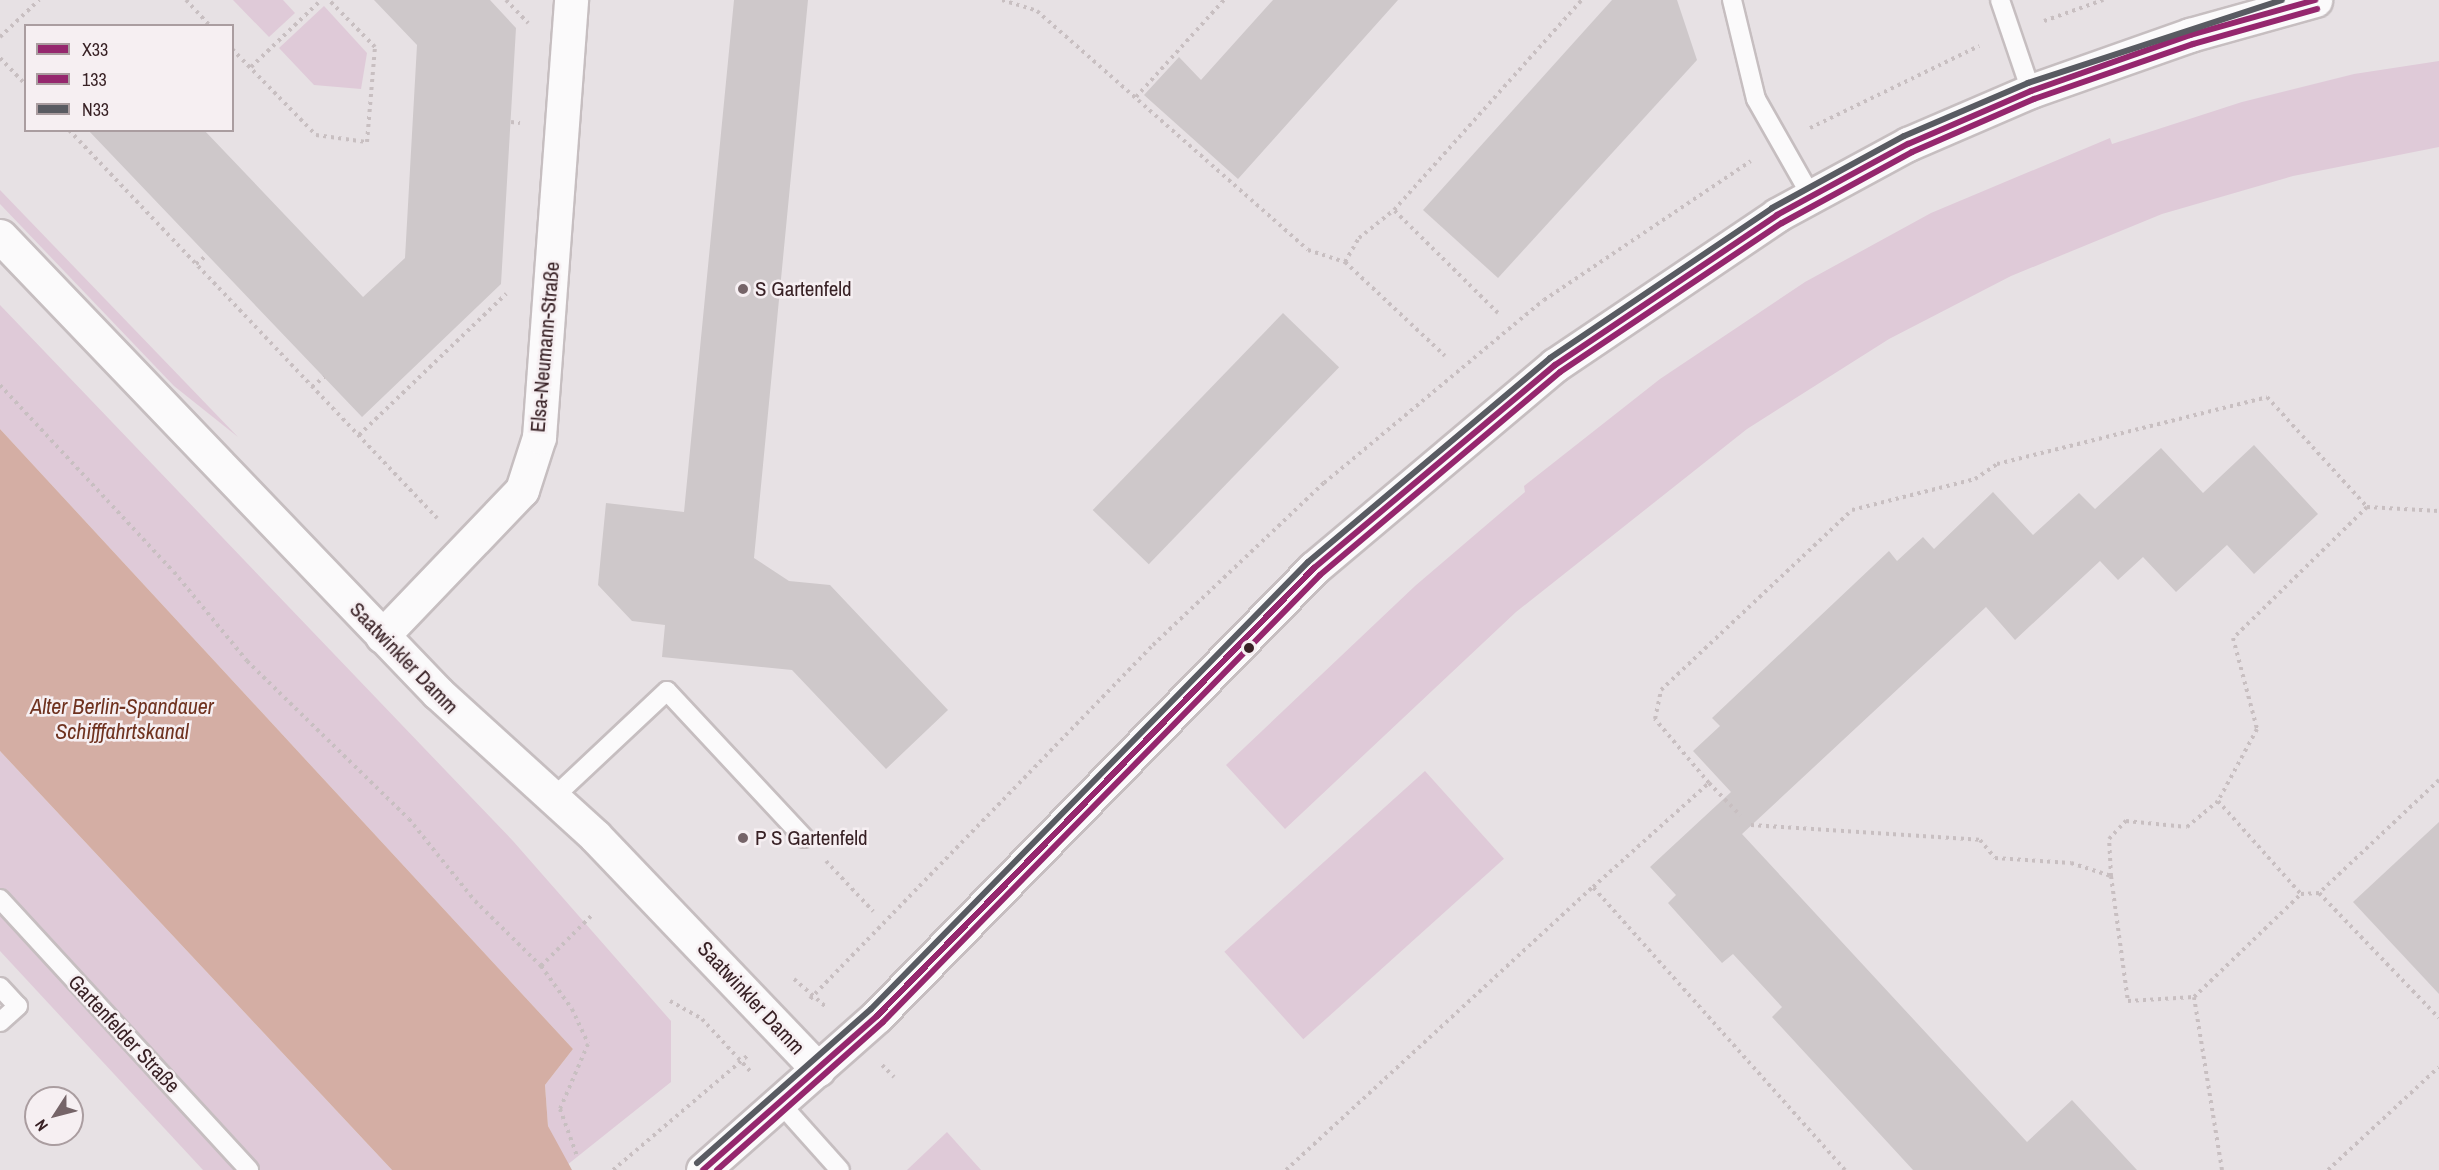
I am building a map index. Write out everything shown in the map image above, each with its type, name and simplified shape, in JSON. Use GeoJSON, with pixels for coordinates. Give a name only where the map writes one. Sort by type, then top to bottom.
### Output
{"type":"FeatureCollection","features":[{"type":"Feature","properties":{"kind":"main road","name":"Elsa-Neumann-Straße"},"geometry":{"type":"LineString","coordinates":[[382,636],[522,490],[539,437],[571,0]]}},
{"type":"Feature","properties":{"kind":"main road"},"geometry":{"type":"LineString","coordinates":[[703,1170],[818,1069],[928,966],[1192,689],[1356,531],[1556,364],[1666,285],[1811,196],[1908,144],[2031,90],[2190,35],[2314,0]]}},
{"type":"Feature","properties":{"kind":"main road","name":"Saatwinkler Damm"},"geometry":{"type":"LineString","coordinates":[[0,236],[382,636],[494,749],[554,797],[818,1069]]}},
{"type":"Feature","properties":{"kind":"lane"},"geometry":{"type":"LineString","coordinates":[[1732,0],[1756,99],[1811,196]]}},
{"type":"Feature","properties":{"kind":"lane"},"geometry":{"type":"LineString","coordinates":[[2000,0],[2031,90]]}},
{"type":"Feature","properties":{"kind":"lane"},"geometry":{"type":"LineString","coordinates":[[554,797],[667,691],[804,838]]}},
{"type":"Feature","properties":{"kind":"lane","name":"Gartenfelder Straße"},"geometry":{"type":"LineString","coordinates":[[0,899],[249,1170]]}},
{"type":"Feature","properties":{"kind":"lane"},"geometry":{"type":"LineString","coordinates":[[0,987],[18,1006],[0,1022]]}},
{"type":"Feature","properties":{"kind":"lane"},"geometry":{"type":"LineString","coordinates":[[780,1103],[840,1170]]}},
{"type":"Feature","properties":{"kind":"path"},"geometry":{"type":"LineString","coordinates":[[0,37],[39,0]]}},
{"type":"Feature","properties":{"kind":"path"},"geometry":{"type":"LineString","coordinates":[[186,0],[208,24]]}},
{"type":"Feature","properties":{"kind":"path"},"geometry":{"type":"LineString","coordinates":[[251,67],[321,0]]}},
{"type":"Feature","properties":{"kind":"path"},"geometry":{"type":"LineString","coordinates":[[234,51],[316,135],[367,142],[375,47],[329,0]]}},
{"type":"Feature","properties":{"kind":"path"},"geometry":{"type":"LineString","coordinates":[[506,0],[532,28]]}},
{"type":"Feature","properties":{"kind":"path"},"geometry":{"type":"LineString","coordinates":[[1002,0],[1037,11],[1308,250],[1345,262],[1445,356]]}},
{"type":"Feature","properties":{"kind":"path"},"geometry":{"type":"LineString","coordinates":[[1136,97],[1224,0]]}},
{"type":"Feature","properties":{"kind":"path"},"geometry":{"type":"LineString","coordinates":[[1345,262],[1359,238],[1394,210],[1582,0]]}},
{"type":"Feature","properties":{"kind":"path"},"geometry":{"type":"LineString","coordinates":[[0,58],[24,83]]}},
{"type":"Feature","properties":{"kind":"path"},"geometry":{"type":"LineString","coordinates":[[71,132],[466,549]]}},
{"type":"Feature","properties":{"kind":"path"},"geometry":{"type":"LineString","coordinates":[[1394,210],[1498,313]]}},
{"type":"Feature","properties":{"kind":"path"},"geometry":{"type":"LineString","coordinates":[[196,264],[207,255]]}},
{"type":"Feature","properties":{"kind":"path"},"geometry":{"type":"LineString","coordinates":[[359,435],[511,289]]}},
{"type":"Feature","properties":{"kind":"path"},"geometry":{"type":"LineString","coordinates":[[312,387],[324,377]]}},
{"type":"Feature","properties":{"kind":"path"},"geometry":{"type":"LineString","coordinates":[[0,385],[174,572],[247,660],[409,819],[475,901],[541,966],[572,1010],[588,1044],[560,1109],[576,1156]]}},
{"type":"Feature","properties":{"kind":"path"},"geometry":{"type":"LineString","coordinates":[[1740,815],[1655,719],[1661,690],[1852,510],[1975,479],[1997,464],[2267,397],[2367,507],[2439,511]]}},
{"type":"Feature","properties":{"kind":"path"},"geometry":{"type":"LineString","coordinates":[[2367,507],[2234,638],[2257,729],[2218,801],[2187,827],[2126,821],[2109,838],[2128,1001],[2194,997],[2301,894],[2319,892],[2439,780]]}},
{"type":"Feature","properties":{"kind":"path"},"geometry":{"type":"LineString","coordinates":[[1286,1170],[1593,887],[1710,783]]}},
{"type":"Feature","properties":{"kind":"path"},"geometry":{"type":"LineString","coordinates":[[2218,801],[2301,894]]}},
{"type":"Feature","properties":{"kind":"path"},"geometry":{"type":"LineString","coordinates":[[1751,825],[1980,840],[1995,858],[2071,863],[2112,876]]}},
{"type":"Feature","properties":{"kind":"path"},"geometry":{"type":"LineString","coordinates":[[804,838],[873,911]]}},
{"type":"Feature","properties":{"kind":"path"},"geometry":{"type":"LineString","coordinates":[[1593,887],[1845,1170]]}},
{"type":"Feature","properties":{"kind":"path"},"geometry":{"type":"LineString","coordinates":[[2319,892],[2439,1018]]}},
{"type":"Feature","properties":{"kind":"path"},"geometry":{"type":"LineString","coordinates":[[541,966],[591,916]]}},
{"type":"Feature","properties":{"kind":"path"},"geometry":{"type":"LineString","coordinates":[[2194,997],[2222,1170]]}},
{"type":"Feature","properties":{"kind":"path"},"geometry":{"type":"LineString","coordinates":[[670,1002],[702,1019],[780,1103]]}},
{"type":"Feature","properties":{"kind":"path"},"geometry":{"type":"LineString","coordinates":[[2328,1170],[2439,1067]]}},
{"type":"Feature","properties":{"kind":"path"},"geometry":{"type":"LineString","coordinates":[[614,1170],[698,1100]]}},
{"type":"Feature","properties":{"kind":"shaded area"},"geometry":{"type":"Polygon","coordinates":[[[233,0],[283,0],[295,13],[269,37],[233,0]]]}},
{"type":"Feature","properties":{"kind":"shaded area"},"geometry":{"type":"Polygon","coordinates":[[[324,6],[367,53],[361,89],[314,85],[279,48],[324,6]]]}},
{"type":"Feature","properties":{"kind":"shaded area"},"geometry":{"type":"Polygon","coordinates":[[[2439,61],[2439,147],[2293,176],[2162,214],[2011,276],[1889,339],[1747,429],[1516,612],[1285,829],[1226,765],[1415,586],[1525,492],[1524,486],[1660,379],[1805,282],[1931,213],[2110,138],[2112,144],[2242,102],[2354,74],[2439,61]]]}},
{"type":"Feature","properties":{"kind":"shaded area"},"geometry":{"type":"Polygon","coordinates":[[[0,190],[238,437],[174,386],[0,204],[0,190]]]}},
{"type":"Feature","properties":{"kind":"shaded area"},"geometry":{"type":"Polygon","coordinates":[[[0,305],[513,841],[671,1021],[671,1082],[567,1165],[548,1126],[545,1085],[573,1049],[0,429],[0,305]]]}},
{"type":"Feature","properties":{"kind":"shaded area"},"geometry":{"type":"Polygon","coordinates":[[[0,751],[392,1170],[203,1170],[0,951],[0,751]]]}},
{"type":"Feature","properties":{"kind":"shaded area"},"geometry":{"type":"Polygon","coordinates":[[[1425,771],[1504,859],[1303,1039],[1224,952],[1425,771]]]}},
{"type":"Feature","properties":{"kind":"shaded area"},"geometry":{"type":"Polygon","coordinates":[[[947,1132],[981,1170],[907,1170],[947,1132]]]}},
{"type":"Feature","properties":{"kind":"water","name":"Alter Berlin-Spandauer Schifffahrtskanal"},"geometry":{"type":"Polygon","coordinates":[[[0,429],[573,1049],[545,1085],[548,1126],[572,1170],[392,1170],[0,751],[0,429]]]}},
{"type":"Feature","properties":{"kind":"building"},"geometry":{"type":"Polygon","coordinates":[[[374,0],[490,0],[516,28],[501,284],[362,417],[90,132],[206,132],[363,297],[405,258],[417,45],[374,0]]]}},
{"type":"Feature","properties":{"kind":"building"},"geometry":{"type":"Polygon","coordinates":[[[734,0],[808,0],[754,558],[789,581],[830,585],[948,710],[886,769],[792,670],[662,657],[665,625],[632,621],[598,585],[606,503],[684,512],[734,0]]]}},
{"type":"Feature","properties":{"kind":"building"},"geometry":{"type":"Polygon","coordinates":[[[1273,0],[1398,0],[1238,179],[1144,95],[1179,57],[1201,80],[1273,0]]]}},
{"type":"Feature","properties":{"kind":"building"},"geometry":{"type":"Polygon","coordinates":[[[1612,0],[1677,0],[1697,60],[1498,278],[1423,210],[1612,0]]]}},
{"type":"Feature","properties":{"kind":"building"},"geometry":{"type":"Polygon","coordinates":[[[1283,313],[1339,367],[1149,564],[1093,510],[1283,313]]]}},
{"type":"Feature","properties":{"kind":"building"},"geometry":{"type":"Polygon","coordinates":[[[2254,445],[2318,514],[2254,574],[2227,545],[2176,592],[2143,557],[2118,580],[2100,561],[2015,640],[1986,607],[1742,834],[2027,1142],[2072,1100],[2137,1170],[1913,1170],[1772,1017],[1782,1007],[1733,954],[1722,963],[1668,903],[1676,895],[1650,867],[1731,792],[1693,751],[1720,726],[1712,718],[1889,551],[1897,561],[1923,537],[1934,549],[1993,492],[2033,535],[2079,493],[2095,509],[2161,448],[2203,493],[2254,445]]]}},
{"type":"Feature","properties":{"kind":"building"},"geometry":{"type":"Polygon","coordinates":[[[2439,822],[2439,994],[2353,902],[2439,822]]]}},
{"type":"Feature","properties":{"kind":"transit line","name":"N33"},"geometry":{"type":"LineString","coordinates":[[697,1163],[871,1009],[1308,562],[1550,358],[1772,208],[1904,136],[2028,83],[2282,0]]}},
{"type":"Feature","properties":{"kind":"transit line","name":"X33"},"geometry":{"type":"LineString","coordinates":[[703,1170],[877,1016],[1314,568],[1555,365],[1777,215],[1908,144],[2031,91],[2190,35],[2315,0]]}},
{"type":"Feature","properties":{"kind":"transit line","name":"133"},"geometry":{"type":"LineString","coordinates":[[717,1170],[883,1022],[1320,575],[1560,372],[1782,223],[1912,152],[2034,99],[2193,44],[2317,9]]}},
{"type":"Feature","properties":{"kind":"place","name":"S Gartenfeld"},"geometry":{"type":"Point","coordinates":[743,289]}},
{"type":"Feature","properties":{"kind":"place","name":"P S Gartenfeld"},"geometry":{"type":"Point","coordinates":[743,838]}}]}
